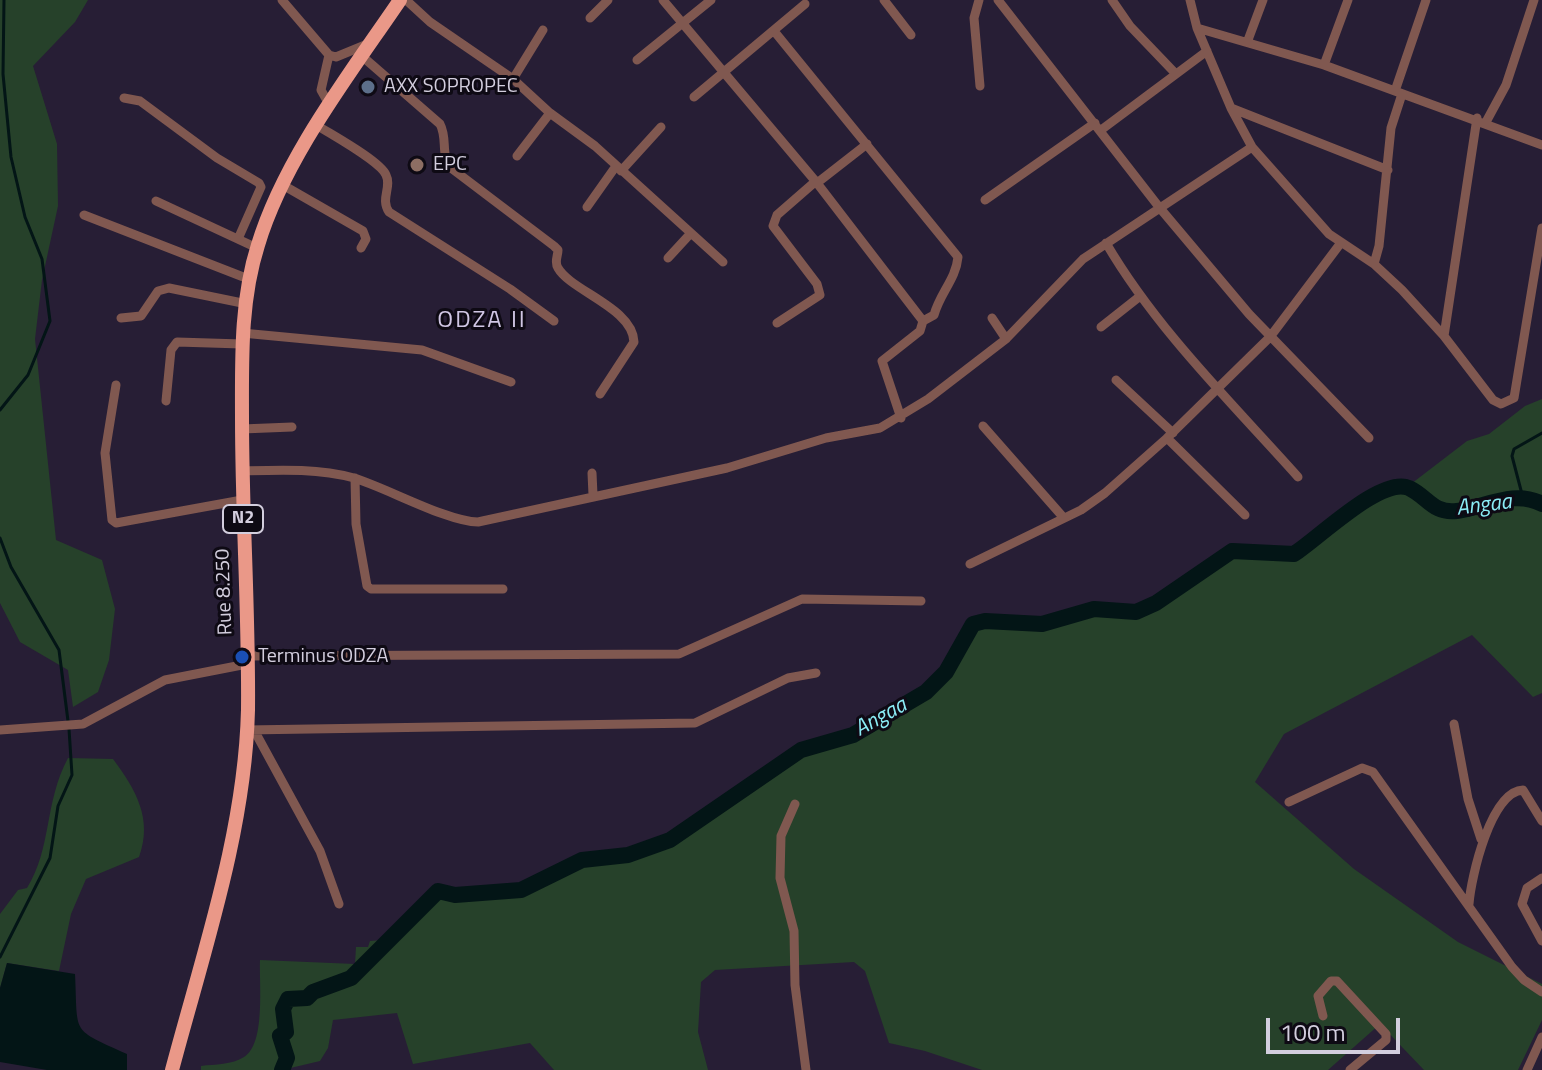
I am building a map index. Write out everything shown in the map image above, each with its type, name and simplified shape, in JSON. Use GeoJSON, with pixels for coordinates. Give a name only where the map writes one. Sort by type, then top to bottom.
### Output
{"type":"FeatureCollection","features":[{"type":"Feature","properties":{"kind":"highway","name":"Rue 8.250"},"geometry":{"type":"LineString","coordinates":[[172,1070],[219,893],[250,730],[241,471],[242,338],[257,248],[281,184],[400,0]]}},
{"type":"Feature","properties":{"kind":"street"},"geometry":{"type":"LineString","coordinates":[[282,0],[329,55],[336,57],[371,42]]}},
{"type":"Feature","properties":{"kind":"street"},"geometry":{"type":"LineString","coordinates":[[406,0],[430,22],[513,79],[723,262]]}},
{"type":"Feature","properties":{"kind":"street"},"geometry":{"type":"LineString","coordinates":[[590,18],[608,0]]}},
{"type":"Feature","properties":{"kind":"street"},"geometry":{"type":"LineString","coordinates":[[663,0],[816,182],[923,321]]}},
{"type":"Feature","properties":{"kind":"street"},"geometry":{"type":"LineString","coordinates":[[637,60],[711,0]]}},
{"type":"Feature","properties":{"kind":"street"},"geometry":{"type":"LineString","coordinates":[[884,0],[911,35]]}},
{"type":"Feature","properties":{"kind":"street"},"geometry":{"type":"LineString","coordinates":[[979,0],[974,18],[980,86]]}},
{"type":"Feature","properties":{"kind":"street"},"geometry":{"type":"LineString","coordinates":[[998,0],[1159,207],[1270,337],[1369,438]]}},
{"type":"Feature","properties":{"kind":"street"},"geometry":{"type":"LineString","coordinates":[[1112,0],[1130,26],[1175,73]]}},
{"type":"Feature","properties":{"kind":"street"},"geometry":{"type":"LineString","coordinates":[[1190,0],[1197,28],[1231,108],[1252,147],[1340,244],[1374,264],[1444,336],[1497,403],[1514,398],[1542,228]]}},
{"type":"Feature","properties":{"kind":"street"},"geometry":{"type":"LineString","coordinates":[[1248,40],[1263,0]]}},
{"type":"Feature","properties":{"kind":"street"},"geometry":{"type":"LineString","coordinates":[[1324,65],[1348,0]]}},
{"type":"Feature","properties":{"kind":"street"},"geometry":{"type":"LineString","coordinates":[[1374,264],[1391,128],[1426,0]]}},
{"type":"Feature","properties":{"kind":"street"},"geometry":{"type":"LineString","coordinates":[[1444,336],[1482,120],[1506,85],[1534,0]]}},
{"type":"Feature","properties":{"kind":"street"},"geometry":{"type":"LineString","coordinates":[[694,97],[805,4]]}},
{"type":"Feature","properties":{"kind":"street"},"geometry":{"type":"LineString","coordinates":[[1197,28],[1248,40],[1324,65],[1482,120],[1542,145]]}},
{"type":"Feature","properties":{"kind":"street"},"geometry":{"type":"LineString","coordinates":[[513,79],[543,30]]}},
{"type":"Feature","properties":{"kind":"street"},"geometry":{"type":"LineString","coordinates":[[774,31],[958,257],[957,273],[942,290],[934,315],[923,321],[920,331],[882,361],[901,418]]}},
{"type":"Feature","properties":{"kind":"street"},"geometry":{"type":"LineString","coordinates":[[985,200],[1207,51]]}},
{"type":"Feature","properties":{"kind":"street"},"geometry":{"type":"LineString","coordinates":[[329,55],[321,90],[330,106]]}},
{"type":"Feature","properties":{"kind":"street"},"geometry":{"type":"LineString","coordinates":[[363,57],[440,124],[445,135],[444,156],[451,168],[554,246],[561,272],[607,304],[633,332],[634,342],[600,394]]}},
{"type":"Feature","properties":{"kind":"street"},"geometry":{"type":"LineString","coordinates":[[124,98],[140,101],[217,158],[259,183],[261,187],[238,239]]}},
{"type":"Feature","properties":{"kind":"street"},"geometry":{"type":"LineString","coordinates":[[1231,108],[1388,170]]}},
{"type":"Feature","properties":{"kind":"street"},"geometry":{"type":"LineString","coordinates":[[517,156],[550,113]]}},
{"type":"Feature","properties":{"kind":"street"},"geometry":{"type":"LineString","coordinates":[[318,126],[384,170],[388,185],[384,203],[389,212],[510,289],[554,321]]}},
{"type":"Feature","properties":{"kind":"street"},"geometry":{"type":"LineString","coordinates":[[587,207],[618,169],[661,127]]}},
{"type":"Feature","properties":{"kind":"street"},"geometry":{"type":"LineString","coordinates":[[777,323],[820,295],[817,284],[773,226],[777,215],[867,144]]}},
{"type":"Feature","properties":{"kind":"street"},"geometry":{"type":"LineString","coordinates":[[241,471],[289,470],[355,478],[472,522],[727,468],[826,438],[880,428],[901,418],[1006,339],[1083,259],[1252,147]]}},
{"type":"Feature","properties":{"kind":"street"},"geometry":{"type":"LineString","coordinates":[[281,184],[363,231],[366,239],[361,248]]}},
{"type":"Feature","properties":{"kind":"street"},"geometry":{"type":"LineString","coordinates":[[156,201],[257,248]]}},
{"type":"Feature","properties":{"kind":"street"},"geometry":{"type":"LineString","coordinates":[[84,215],[251,280]]}},
{"type":"Feature","properties":{"kind":"street"},"geometry":{"type":"LineString","coordinates":[[668,258],[691,233]]}},
{"type":"Feature","properties":{"kind":"street"},"geometry":{"type":"LineString","coordinates":[[1106,243],[1139,297],[1298,477]]}},
{"type":"Feature","properties":{"kind":"street"},"geometry":{"type":"LineString","coordinates":[[970,564],[1090,505],[1170,436],[1270,337],[1340,244]]}},
{"type":"Feature","properties":{"kind":"street"},"geometry":{"type":"LineString","coordinates":[[121,318],[141,316],[158,291],[169,288],[247,304]]}},
{"type":"Feature","properties":{"kind":"street"},"geometry":{"type":"LineString","coordinates":[[1101,327],[1139,297]]}},
{"type":"Feature","properties":{"kind":"street"},"geometry":{"type":"LineString","coordinates":[[992,318],[1006,339]]}},
{"type":"Feature","properties":{"kind":"street"},"geometry":{"type":"LineString","coordinates":[[166,401],[171,350],[177,342],[242,338],[422,350],[511,382]]}},
{"type":"Feature","properties":{"kind":"street"},"geometry":{"type":"LineString","coordinates":[[1116,380],[1245,515]]}},
{"type":"Feature","properties":{"kind":"street"},"geometry":{"type":"LineString","coordinates":[[116,385],[105,453],[112,520],[116,523],[242,500]]}},
{"type":"Feature","properties":{"kind":"street"},"geometry":{"type":"LineString","coordinates":[[983,426],[1063,517]]}},
{"type":"Feature","properties":{"kind":"street"},"geometry":{"type":"LineString","coordinates":[[242,429],[292,427]]}},
{"type":"Feature","properties":{"kind":"street"},"geometry":{"type":"LineString","coordinates":[[592,473],[593,495]]}},
{"type":"Feature","properties":{"kind":"street"},"geometry":{"type":"LineString","coordinates":[[355,478],[356,524],[367,586],[371,589],[503,589]]}},
{"type":"Feature","properties":{"kind":"street"},"geometry":{"type":"LineString","coordinates":[[0,730],[83,724],[165,680],[247,660],[679,654],[802,599],[921,601]]}},
{"type":"Feature","properties":{"kind":"street"},"geometry":{"type":"LineString","coordinates":[[339,904],[320,851],[250,730],[695,723],[788,678],[816,673]]}},
{"type":"Feature","properties":{"kind":"street"},"geometry":{"type":"LineString","coordinates":[[1454,724],[1468,799],[1481,839]]}},
{"type":"Feature","properties":{"kind":"street"},"geometry":{"type":"LineString","coordinates":[[1289,802],[1315,787],[1368,768],[1402,808],[1431,857],[1469,904],[1512,967],[1542,992]]}},
{"type":"Feature","properties":{"kind":"street"},"geometry":{"type":"LineString","coordinates":[[1469,904],[1481,839],[1509,797],[1520,789],[1542,821]]}},
{"type":"Feature","properties":{"kind":"street"},"geometry":{"type":"LineString","coordinates":[[795,804],[781,836],[780,878],[794,931],[795,985],[806,1070]]}},
{"type":"Feature","properties":{"kind":"street"},"geometry":{"type":"LineString","coordinates":[[1542,878],[1527,888],[1522,904],[1542,941]]}},
{"type":"Feature","properties":{"kind":"street"},"geometry":{"type":"LineString","coordinates":[[1323,1016],[1318,996],[1331,981],[1337,981],[1386,1034],[1386,1040],[1350,1070]]}},
{"type":"Feature","properties":{"kind":"street"},"geometry":{"type":"LineString","coordinates":[[1527,1070],[1542,1037]]}},
{"type":"Feature","properties":{"kind":"green space"},"geometry":{"type":"Polygon","coordinates":[[[0,0],[88,0],[75,22],[33,66],[57,144],[58,206],[42,280],[35,339],[56,540],[102,560],[115,609],[109,660],[98,692],[73,707],[68,670],[20,642],[0,603],[0,0]]]}},
{"type":"Feature","properties":{"kind":"green space"},"geometry":{"type":"Polygon","coordinates":[[[1542,399],[1542,693],[1533,697],[1472,635],[1284,734],[1255,782],[1354,869],[1458,942],[1542,984],[1542,1020],[1518,1070],[1424,1070],[1380,1024],[1328,1070],[982,1070],[889,1043],[865,971],[854,962],[715,970],[701,982],[698,1032],[708,1070],[554,1070],[530,1043],[413,1064],[397,1013],[333,1020],[328,1048],[320,1061],[282,1070],[201,1070],[201,1066],[239,1060],[251,1050],[258,1027],[260,960],[355,964],[356,947],[368,947],[370,941],[383,940],[438,891],[455,895],[521,890],[582,860],[628,855],[670,840],[801,750],[853,735],[926,692],[946,671],[973,624],[985,621],[1042,624],[1094,609],[1136,612],[1156,603],[1232,551],[1294,554],[1339,518],[1388,487],[1407,487],[1467,441],[1489,434],[1525,406],[1542,399]]]}},
{"type":"Feature","properties":{"kind":"green space"},"geometry":{"type":"Polygon","coordinates":[[[68,758],[113,759],[140,805],[144,830],[139,857],[86,879],[71,914],[59,971],[7,963],[0,988],[0,914],[18,890],[27,888],[35,873],[55,792],[68,758]]]}},
{"type":"Feature","properties":{"kind":"shaded area"},"geometry":{"type":"Polygon","coordinates":[[[7,963],[75,974],[76,1009],[81,1028],[86,1034],[127,1054],[127,1070],[47,1070],[0,1062],[0,988],[7,963]]]}},
{"type":"Feature","properties":{"kind":"waterway"},"geometry":{"type":"LineString","coordinates":[[0,410],[28,375],[50,321],[42,259],[25,217],[11,157],[3,74],[4,0]]}},
{"type":"Feature","properties":{"kind":"waterway"},"geometry":{"type":"LineString","coordinates":[[1523,498],[1512,456],[1514,449],[1542,433]]}},
{"type":"Feature","properties":{"kind":"waterway","name":"Angaa"},"geometry":{"type":"LineString","coordinates":[[282,1070],[287,1058],[280,1036],[286,1032],[283,1009],[288,999],[307,998],[313,992],[351,978],[438,891],[455,895],[521,890],[582,860],[628,855],[670,840],[801,750],[853,735],[926,692],[946,672],[973,624],[985,621],[1042,624],[1094,609],[1136,612],[1156,603],[1232,551],[1294,554],[1350,511],[1383,491],[1397,487],[1409,488],[1436,507],[1449,511],[1521,498],[1542,504]]}},
{"type":"Feature","properties":{"kind":"waterway"},"geometry":{"type":"LineString","coordinates":[[0,538],[11,567],[59,650],[68,721]]}},
{"type":"Feature","properties":{"kind":"waterway"},"geometry":{"type":"LineString","coordinates":[[0,957],[50,858],[58,806],[72,775],[69,729]]}},
{"type":"Feature","properties":{"kind":"place","name":"AXX SOPROPEC"},"geometry":{"type":"Point","coordinates":[368,87]}},
{"type":"Feature","properties":{"kind":"place","name":"EPC"},"geometry":{"type":"Point","coordinates":[417,165]}},
{"type":"Feature","properties":{"kind":"place","name":"Terminus ODZA"},"geometry":{"type":"Point","coordinates":[242,657]}},
{"type":"Feature","properties":{"kind":"district","name":"ODZA II"},"geometry":{"type":"Point","coordinates":[482,321]}}]}
